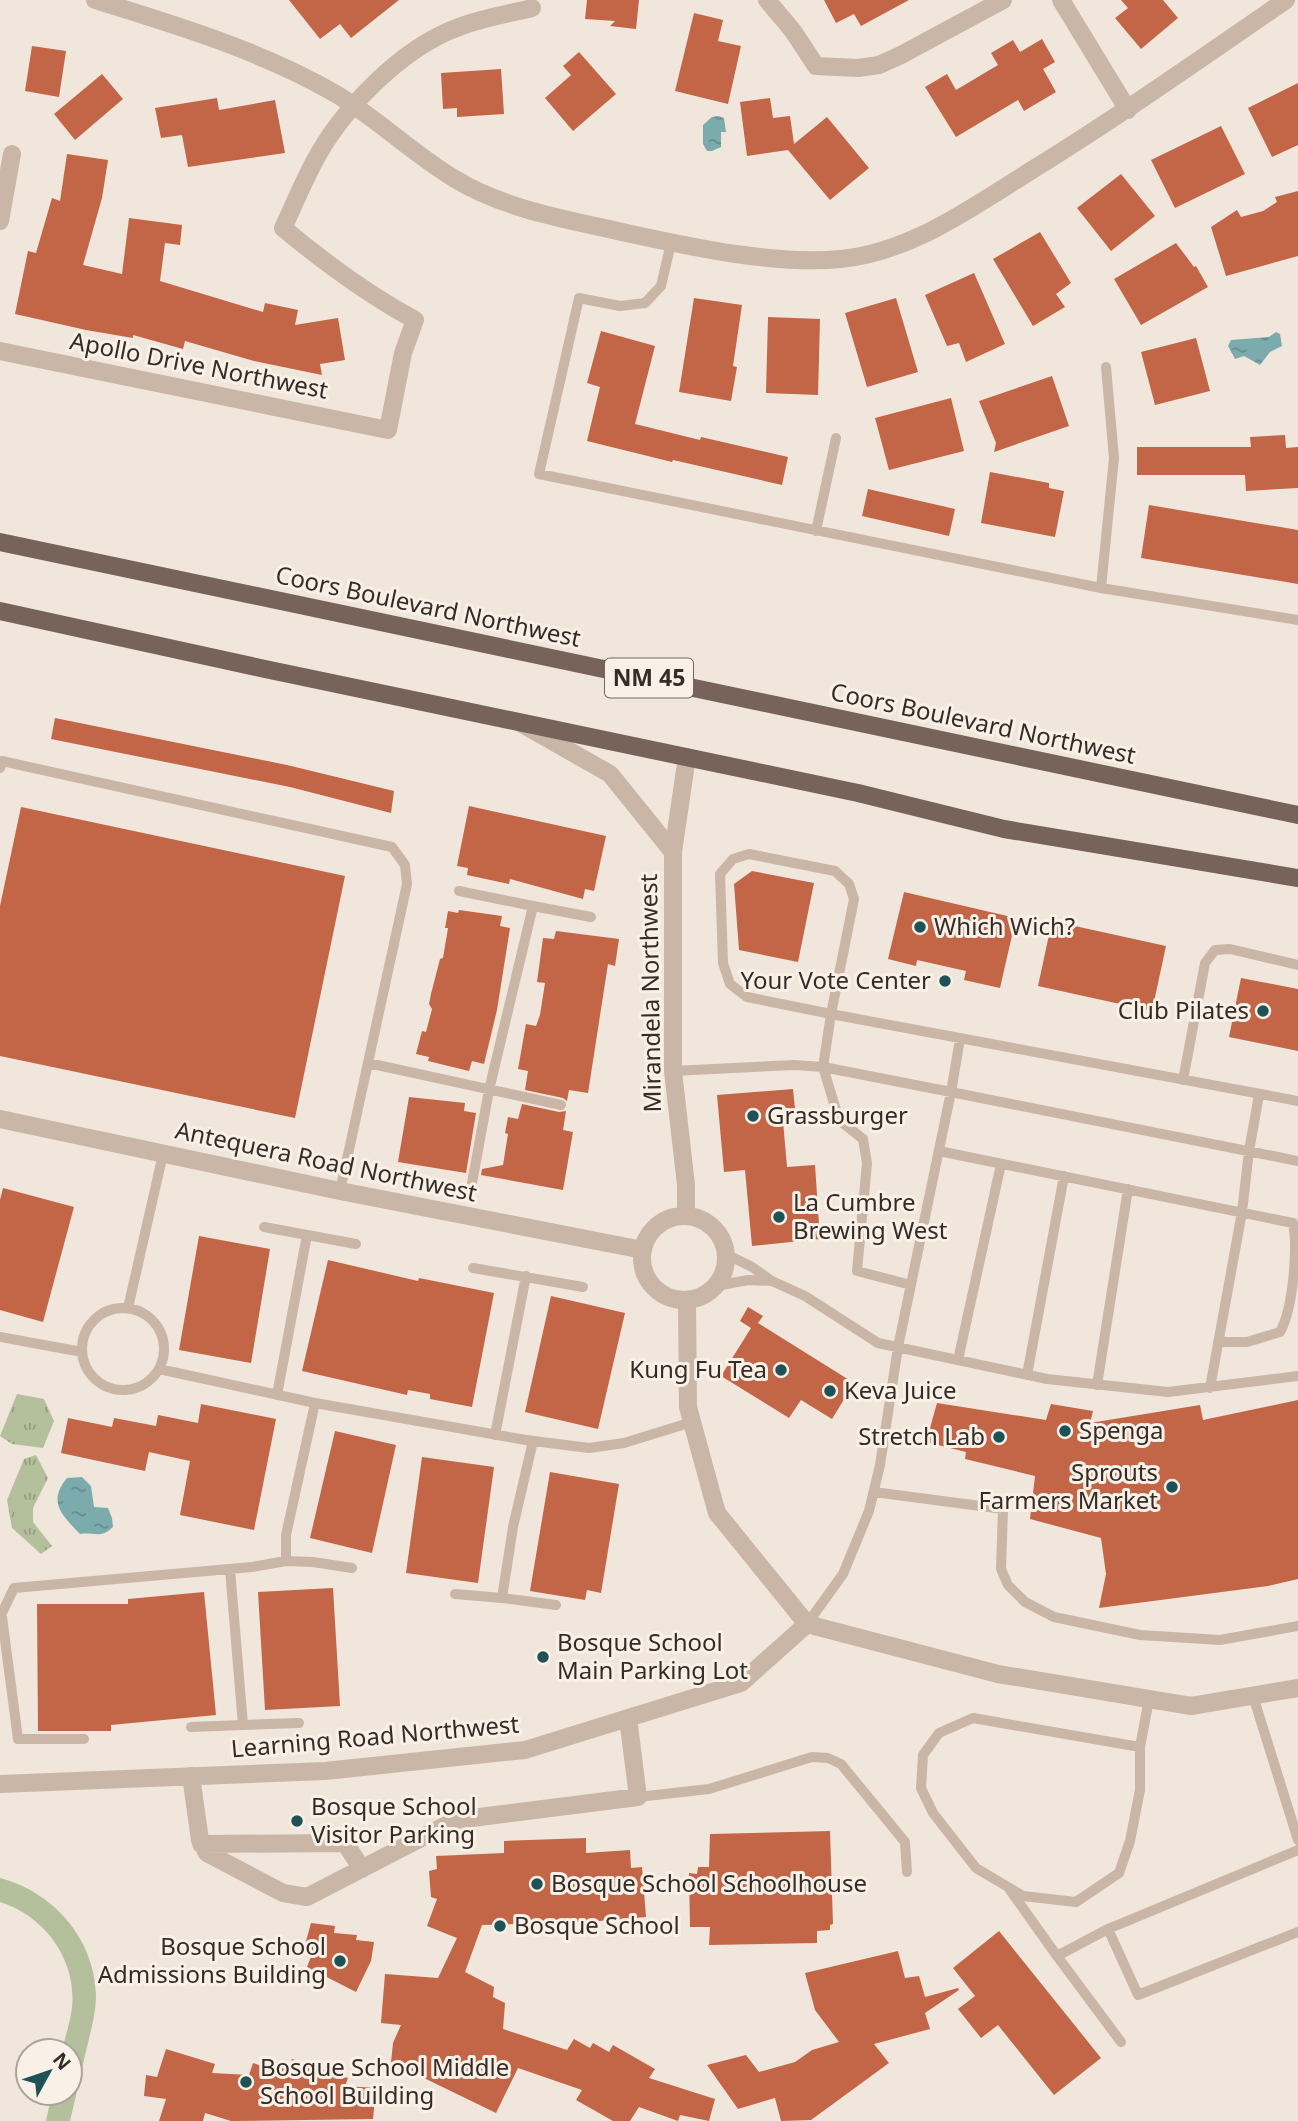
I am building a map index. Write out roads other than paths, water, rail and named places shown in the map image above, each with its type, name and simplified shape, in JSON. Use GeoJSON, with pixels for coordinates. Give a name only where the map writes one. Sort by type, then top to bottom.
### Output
{"type":"FeatureCollection","features":[{"type":"Feature","properties":{"kind":"main road","name":"Coors Boulevard Northwest"},"geometry":{"type":"LineString","coordinates":[[0,542],[1298,815]]}},
{"type":"Feature","properties":{"kind":"main road"},"geometry":{"type":"LineString","coordinates":[[0,611],[858,793],[1004,829],[1298,878]]}},
{"type":"Feature","properties":{"kind":"street"},"geometry":{"type":"LineString","coordinates":[[95,0],[166,22],[290,69],[355,106],[455,179],[514,207],[671,243],[792,261],[844,258],[901,244],[957,216],[1128,110],[1286,0]]}},
{"type":"Feature","properties":{"kind":"street"},"geometry":{"type":"LineString","coordinates":[[767,0],[793,31],[816,66],[858,68],[879,65],[901,55],[1003,0]]}},
{"type":"Feature","properties":{"kind":"street"},"geometry":{"type":"LineString","coordinates":[[1061,0],[1128,110]]}},
{"type":"Feature","properties":{"kind":"street"},"geometry":{"type":"LineString","coordinates":[[355,106],[399,62],[433,39],[459,26],[532,8]]}},
{"type":"Feature","properties":{"kind":"street","name":"Apollo Drive Northwest"},"geometry":{"type":"LineString","coordinates":[[0,351],[388,430],[403,353],[415,320],[328,265],[283,228],[314,162],[355,106]]}},
{"type":"Feature","properties":{"kind":"street"},"geometry":{"type":"LineString","coordinates":[[0,221],[12,155]]}},
{"type":"Feature","properties":{"kind":"street","name":"Mirandela Northwest"},"geometry":{"type":"LineString","coordinates":[[515,721],[610,774],[673,852]]}},
{"type":"Feature","properties":{"kind":"street","name":"Mirandela Northwest"},"geometry":{"type":"LineString","coordinates":[[686,1216],[686,1185],[673,1071],[673,852],[687,757]]}},
{"type":"Feature","properties":{"kind":"street","name":"Antequera Road Northwest"},"geometry":{"type":"LineString","coordinates":[[0,1119],[340,1191],[643,1250]]}},
{"type":"Feature","properties":{"kind":"street"},"geometry":{"type":"LineString","coordinates":[[686,1216],[701,1219],[713,1227],[722,1240],[726,1254],[725,1269],[716,1286],[700,1298],[687,1301],[662,1295],[650,1284],[643,1271],[641,1256],[648,1236],[657,1225],[670,1218],[686,1216]]}},
{"type":"Feature","properties":{"kind":"street"},"geometry":{"type":"LineString","coordinates":[[687,1301],[688,1407],[717,1513],[807,1625],[998,1674],[1191,1706],[1298,1688]]}},
{"type":"Feature","properties":{"kind":"street","name":"Learning Road Northwest"},"geometry":{"type":"LineString","coordinates":[[0,1784],[325,1771],[525,1750],[741,1683],[807,1625]]}},
{"type":"Feature","properties":{"kind":"street"},"geometry":{"type":"LineString","coordinates":[[191,1776],[201,1844],[207,1853],[283,1894],[307,1897],[456,1820],[638,1797],[628,1718]]}},
{"type":"Feature","properties":{"kind":"street"},"geometry":{"type":"LineString","coordinates":[[201,1844],[345,1843],[362,1869]]}},
{"type":"Feature","properties":{"kind":"lane"},"geometry":{"type":"LineString","coordinates":[[671,243],[661,286],[645,303],[620,306],[579,298],[539,474],[1101,588],[1298,620]]}},
{"type":"Feature","properties":{"kind":"lane"},"geometry":{"type":"LineString","coordinates":[[1101,588],[1114,458],[1106,367]]}},
{"type":"Feature","properties":{"kind":"lane"},"geometry":{"type":"LineString","coordinates":[[816,531],[836,438]]}},
{"type":"Feature","properties":{"kind":"lane"},"geometry":{"type":"LineString","coordinates":[[0,768],[2,761],[392,847],[405,865],[407,884],[340,1191]]}},
{"type":"Feature","properties":{"kind":"lane"},"geometry":{"type":"LineString","coordinates":[[911,1285],[857,1271],[867,1163],[863,1139],[839,1120],[823,1067],[831,1014],[854,899],[849,884],[835,871],[749,854],[733,859],[720,874],[723,963],[730,984],[747,997],[831,1014],[960,1039],[1298,1101]]}},
{"type":"Feature","properties":{"kind":"lane"},"geometry":{"type":"LineString","coordinates":[[459,891],[591,917]]}},
{"type":"Feature","properties":{"kind":"lane"},"geometry":{"type":"LineString","coordinates":[[472,1183],[489,1090],[533,906]]}},
{"type":"Feature","properties":{"kind":"lane"},"geometry":{"type":"LineString","coordinates":[[1183,1080],[1205,963],[1215,950],[1230,949],[1298,965]]}},
{"type":"Feature","properties":{"kind":"lane"},"geometry":{"type":"LineString","coordinates":[[807,1625],[843,1574],[874,1492],[898,1347],[960,1039]]}},
{"type":"Feature","properties":{"kind":"lane"},"geometry":{"type":"LineString","coordinates":[[368,1063],[561,1105]]}},
{"type":"Feature","properties":{"kind":"lane"},"geometry":{"type":"LineString","coordinates":[[673,1071],[794,1065],[823,1067],[1298,1161]]}},
{"type":"Feature","properties":{"kind":"lane"},"geometry":{"type":"LineString","coordinates":[[1210,1388],[1242,1212],[1259,1095]]}},
{"type":"Feature","properties":{"kind":"lane"},"geometry":{"type":"LineString","coordinates":[[939,1151],[1293,1223],[1297,1240],[1287,1319],[1280,1332],[1247,1342],[1218,1342]]}},
{"type":"Feature","properties":{"kind":"lane"},"geometry":{"type":"LineString","coordinates":[[128,1308],[163,1154]]}},
{"type":"Feature","properties":{"kind":"lane"},"geometry":{"type":"LineString","coordinates":[[958,1360],[1001,1164]]}},
{"type":"Feature","properties":{"kind":"lane"},"geometry":{"type":"LineString","coordinates":[[1027,1375],[1064,1176]]}},
{"type":"Feature","properties":{"kind":"lane"},"geometry":{"type":"LineString","coordinates":[[1097,1385],[1128,1189]]}},
{"type":"Feature","properties":{"kind":"lane"},"geometry":{"type":"LineString","coordinates":[[264,1227],[356,1244]]}},
{"type":"Feature","properties":{"kind":"lane"},"geometry":{"type":"LineString","coordinates":[[277,1395],[307,1235]]}},
{"type":"Feature","properties":{"kind":"lane"},"geometry":{"type":"LineString","coordinates":[[726,1254],[772,1281],[805,1296],[878,1343],[1027,1375],[1168,1392],[1298,1376]]}},
{"type":"Feature","properties":{"kind":"lane"},"geometry":{"type":"LineString","coordinates":[[473,1268],[583,1287]]}},
{"type":"Feature","properties":{"kind":"lane"},"geometry":{"type":"LineString","coordinates":[[495,1434],[526,1276]]}},
{"type":"Feature","properties":{"kind":"lane"},"geometry":{"type":"LineString","coordinates":[[716,1286],[748,1280],[772,1281]]}},
{"type":"Feature","properties":{"kind":"lane"},"geometry":{"type":"LineString","coordinates":[[128,1308],[141,1312],[152,1320],[163,1343],[163,1357],[159,1369],[140,1387],[114,1389],[91,1376],[84,1365],[82,1340],[94,1319],[104,1312],[128,1308]]}},
{"type":"Feature","properties":{"kind":"lane"},"geometry":{"type":"LineString","coordinates":[[0,1337],[82,1352]]}},
{"type":"Feature","properties":{"kind":"lane"},"geometry":{"type":"LineString","coordinates":[[159,1369],[314,1403],[533,1441],[589,1448],[624,1443],[692,1422]]}},
{"type":"Feature","properties":{"kind":"lane"},"geometry":{"type":"LineString","coordinates":[[286,1562],[286,1535],[314,1403]]}},
{"type":"Feature","properties":{"kind":"lane"},"geometry":{"type":"LineString","coordinates":[[502,1598],[513,1527],[533,1441]]}},
{"type":"Feature","properties":{"kind":"lane"},"geometry":{"type":"LineString","coordinates":[[874,1492],[1003,1509],[1000,1569],[1008,1585],[1025,1602],[1054,1617],[1140,1635],[1220,1640],[1298,1626]]}},
{"type":"Feature","properties":{"kind":"lane"},"geometry":{"type":"LineString","coordinates":[[85,1739],[18,1739],[1,1617],[14,1588],[286,1562],[313,1562],[352,1568]]}},
{"type":"Feature","properties":{"kind":"lane"},"geometry":{"type":"LineString","coordinates":[[230,1569],[243,1724]]}},
{"type":"Feature","properties":{"kind":"lane"},"geometry":{"type":"LineString","coordinates":[[455,1594],[556,1605]]}},
{"type":"Feature","properties":{"kind":"lane"},"geometry":{"type":"LineString","coordinates":[[1253,1696],[1298,1840]]}},
{"type":"Feature","properties":{"kind":"lane"},"geometry":{"type":"LineString","coordinates":[[1140,1747],[974,1718],[939,1733],[923,1755],[921,1788],[933,1813],[976,1868],[1023,1896],[1076,1902],[1119,1873],[1130,1842],[1140,1790],[1140,1747],[1149,1699]]}},
{"type":"Feature","properties":{"kind":"lane"},"geometry":{"type":"LineString","coordinates":[[191,1727],[299,1723]]}},
{"type":"Feature","properties":{"kind":"lane"},"geometry":{"type":"LineString","coordinates":[[638,1797],[709,1789],[812,1758],[828,1758],[841,1764],[905,1842],[907,1872]]}},
{"type":"Feature","properties":{"kind":"lane"},"geometry":{"type":"LineString","coordinates":[[1057,1956],[1108,1930],[1298,1850]]}},
{"type":"Feature","properties":{"kind":"lane"},"geometry":{"type":"LineString","coordinates":[[1007,1886],[1121,2042]]}},
{"type":"Feature","properties":{"kind":"lane"},"geometry":{"type":"LineString","coordinates":[[1108,1930],[1138,1995],[1298,1932]]}},
{"type":"Feature","properties":{"kind":"water"},"geometry":{"type":"Polygon","coordinates":[[[712,117],[724,118],[726,132],[721,132],[721,147],[707,151],[703,144],[703,125],[712,117]]]}},
{"type":"Feature","properties":{"kind":"water"},"geometry":{"type":"Polygon","coordinates":[[[1276,332],[1280,334],[1282,346],[1270,352],[1260,365],[1244,356],[1235,359],[1228,346],[1231,340],[1269,337],[1276,332]]]}},
{"type":"Feature","properties":{"kind":"water"},"geometry":{"type":"Polygon","coordinates":[[[82,1477],[91,1486],[94,1507],[108,1508],[113,1527],[105,1533],[80,1534],[59,1508],[58,1494],[67,1478],[82,1477]]]}},
{"type":"Feature","properties":{"kind":"place","name":"Which Wich?"},"geometry":{"type":"Point","coordinates":[920,927]}},
{"type":"Feature","properties":{"kind":"place","name":"Your Vote Center"},"geometry":{"type":"Point","coordinates":[945,981]}},
{"type":"Feature","properties":{"kind":"place","name":"Club Pilates"},"geometry":{"type":"Point","coordinates":[1263,1011]}},
{"type":"Feature","properties":{"kind":"place","name":"Grassburger"},"geometry":{"type":"Point","coordinates":[753,1116]}},
{"type":"Feature","properties":{"kind":"place","name":"La Cumbre Brewing West"},"geometry":{"type":"Point","coordinates":[779,1217]}},
{"type":"Feature","properties":{"kind":"place","name":"Kung Fu Tea"},"geometry":{"type":"Point","coordinates":[781,1370]}},
{"type":"Feature","properties":{"kind":"place","name":"Keva Juice"},"geometry":{"type":"Point","coordinates":[830,1391]}},
{"type":"Feature","properties":{"kind":"place","name":"Spenga"},"geometry":{"type":"Point","coordinates":[1065,1431]}},
{"type":"Feature","properties":{"kind":"place","name":"Stretch Lab"},"geometry":{"type":"Point","coordinates":[999,1437]}},
{"type":"Feature","properties":{"kind":"place","name":"Sprouts Farmers Market"},"geometry":{"type":"Point","coordinates":[1172,1487]}},
{"type":"Feature","properties":{"kind":"place","name":"Bosque School Main Parking Lot"},"geometry":{"type":"Point","coordinates":[543,1657]}},
{"type":"Feature","properties":{"kind":"place","name":"Bosque School Visitor Parking"},"geometry":{"type":"Point","coordinates":[297,1821]}},
{"type":"Feature","properties":{"kind":"place","name":"Bosque School Schoolhouse"},"geometry":{"type":"Point","coordinates":[537,1884]}},
{"type":"Feature","properties":{"kind":"place","name":"Bosque School"},"geometry":{"type":"Point","coordinates":[500,1926]}},
{"type":"Feature","properties":{"kind":"place","name":"Bosque School Admissions Building"},"geometry":{"type":"Point","coordinates":[340,1961]}},
{"type":"Feature","properties":{"kind":"place","name":"Bosque School Middle School Building"},"geometry":{"type":"Point","coordinates":[246,2082]}}]}
